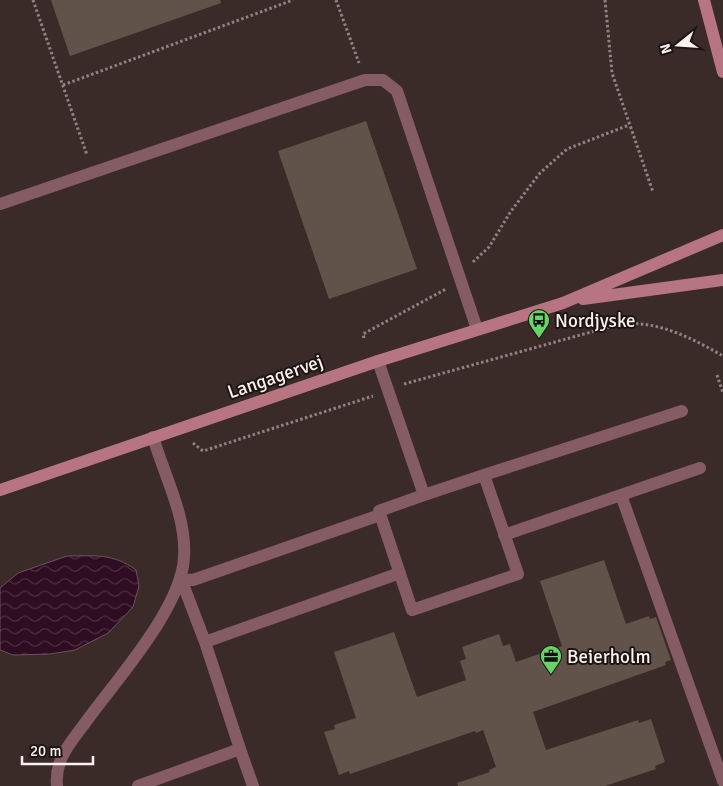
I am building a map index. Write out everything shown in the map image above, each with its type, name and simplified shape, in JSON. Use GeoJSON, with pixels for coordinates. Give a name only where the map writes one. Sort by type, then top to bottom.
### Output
{"type":"FeatureCollection","features":[{"type":"Feature","properties":{"kind":"street"},"geometry":{"type":"LineString","coordinates":[[704,0],[723,72]]}},
{"type":"Feature","properties":{"kind":"street","name":"Langagervej"},"geometry":{"type":"LineString","coordinates":[[0,490],[378,361],[563,303],[723,235]]}},
{"type":"Feature","properties":{"kind":"street","name":"Langagervej"},"geometry":{"type":"LineString","coordinates":[[563,303],[627,292],[723,280]]}},
{"type":"Feature","properties":{"kind":"lane"},"geometry":{"type":"LineString","coordinates":[[0,204],[365,80],[383,80],[398,91],[458,275],[478,329]]}},
{"type":"Feature","properties":{"kind":"lane"},"geometry":{"type":"LineString","coordinates":[[378,361],[387,392],[424,495]]}},
{"type":"Feature","properties":{"kind":"lane"},"geometry":{"type":"LineString","coordinates":[[484,475],[518,574],[412,610],[379,511],[484,475],[682,412]]}},
{"type":"Feature","properties":{"kind":"lane"},"geometry":{"type":"LineString","coordinates":[[57,786],[61,755],[168,608],[181,579],[184,557],[182,525],[153,437]]}},
{"type":"Feature","properties":{"kind":"lane"},"geometry":{"type":"LineString","coordinates":[[504,535],[700,468]]}},
{"type":"Feature","properties":{"kind":"lane"},"geometry":{"type":"LineString","coordinates":[[621,495],[723,781]]}},
{"type":"Feature","properties":{"kind":"lane"},"geometry":{"type":"LineString","coordinates":[[181,579],[193,580],[380,515]]}},
{"type":"Feature","properties":{"kind":"lane"},"geometry":{"type":"LineString","coordinates":[[205,642],[400,573]]}},
{"type":"Feature","properties":{"kind":"lane"},"geometry":{"type":"LineString","coordinates":[[181,579],[205,642],[253,786]]}},
{"type":"Feature","properties":{"kind":"lane"},"geometry":{"type":"LineString","coordinates":[[138,786],[240,749]]}},
{"type":"Feature","properties":{"kind":"path"},"geometry":{"type":"LineString","coordinates":[[34,0],[93,172]]}},
{"type":"Feature","properties":{"kind":"path"},"geometry":{"type":"LineString","coordinates":[[63,85],[293,0]]}},
{"type":"Feature","properties":{"kind":"path"},"geometry":{"type":"LineString","coordinates":[[336,0],[365,80]]}},
{"type":"Feature","properties":{"kind":"path"},"geometry":{"type":"LineString","coordinates":[[605,0],[612,73],[628,125],[653,192]]}},
{"type":"Feature","properties":{"kind":"path"},"geometry":{"type":"LineString","coordinates":[[364,338],[363,334],[451,287],[458,275],[489,248],[511,210],[540,173],[567,149],[628,125]]}},
{"type":"Feature","properties":{"kind":"path"},"geometry":{"type":"LineString","coordinates":[[177,429],[203,451],[387,392],[414,380],[620,324],[637,322],[661,327],[689,338],[723,356]]}},
{"type":"Feature","properties":{"kind":"path"},"geometry":{"type":"LineString","coordinates":[[717,375],[723,394]]}},
{"type":"Feature","properties":{"kind":"water"},"geometry":{"type":"Polygon","coordinates":[[[67,556],[111,558],[136,570],[139,586],[133,607],[108,633],[75,650],[50,654],[13,655],[0,650],[0,588],[18,573],[67,556]]]}},
{"type":"Feature","properties":{"kind":"building"},"geometry":{"type":"Polygon","coordinates":[[[51,0],[220,0],[221,3],[70,56],[51,0]]]}},
{"type":"Feature","properties":{"kind":"building"},"geometry":{"type":"Polygon","coordinates":[[[366,121],[417,269],[329,299],[278,151],[366,121]]]}},
{"type":"Feature","properties":{"kind":"building","name":"Beierholm"},"geometry":{"type":"Polygon","coordinates":[[[604,560],[626,624],[649,616],[650,619],[656,617],[671,660],[665,662],[666,665],[533,712],[546,750],[638,720],[639,723],[651,719],[665,762],[655,766],[656,769],[605,786],[458,786],[457,783],[490,772],[489,770],[496,767],[483,730],[476,733],[475,731],[350,774],[349,771],[339,775],[324,732],[335,729],[334,725],[356,718],[334,652],[394,632],[417,697],[466,680],[460,661],[466,659],[462,647],[499,634],[503,646],[510,644],[516,662],[562,646],[540,581],[604,560]]]}},
{"type":"Feature","properties":{"kind":"place","name":"Nordjyske"},"geometry":{"type":"Point","coordinates":[539,339]}},
{"type":"Feature","properties":{"kind":"place","name":"Beierholm"},"geometry":{"type":"Point","coordinates":[551,675]}}]}
